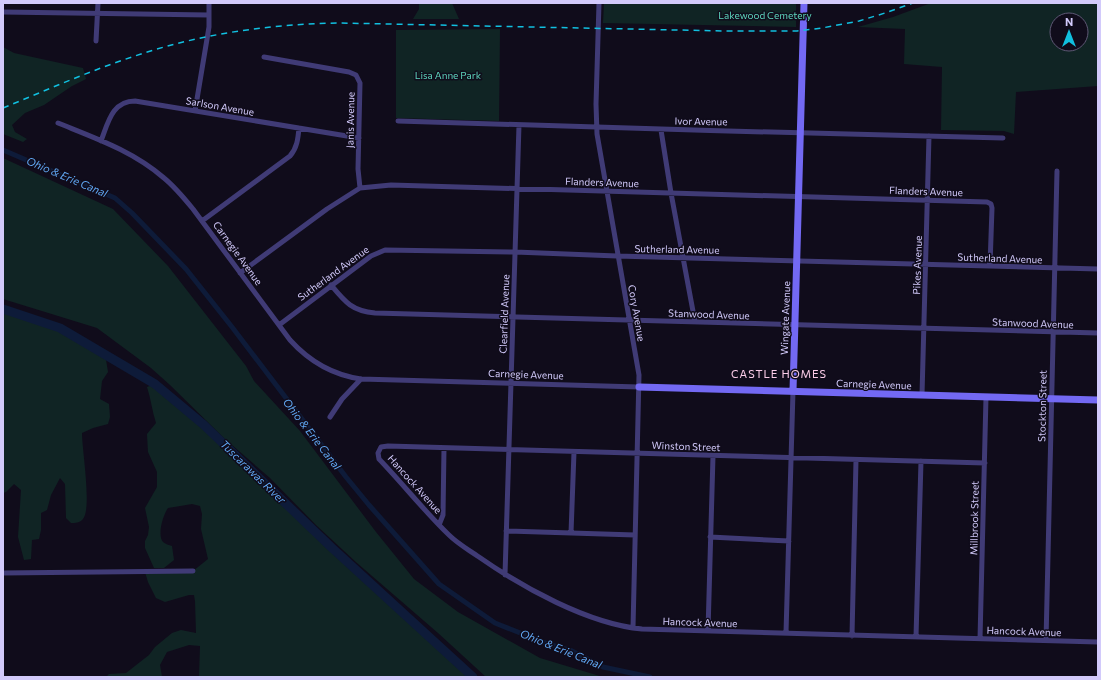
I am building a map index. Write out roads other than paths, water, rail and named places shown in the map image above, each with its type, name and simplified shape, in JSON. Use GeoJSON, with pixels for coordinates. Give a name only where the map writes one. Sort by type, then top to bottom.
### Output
{"type":"FeatureCollection","features":[{"type":"Feature","properties":{"kind":"street"},"geometry":{"type":"LineString","coordinates":[[96,41],[98,3]]}},
{"type":"Feature","properties":{"kind":"street"},"geometry":{"type":"LineString","coordinates":[[195,111],[208,32],[209,3]]}},
{"type":"Feature","properties":{"kind":"street","name":"Cory Avenue"},"geometry":{"type":"LineString","coordinates":[[599,3],[596,126],[617,256],[639,375],[633,628]]}},
{"type":"Feature","properties":{"kind":"street","name":"Wingate Avenue"},"geometry":{"type":"LineString","coordinates":[[786,633],[804,3]]}},
{"type":"Feature","properties":{"kind":"street"},"geometry":{"type":"LineString","coordinates":[[3,12],[209,15]]}},
{"type":"Feature","properties":{"kind":"street","name":"Janis Avenue"},"geometry":{"type":"LineString","coordinates":[[264,57],[349,72],[354,74],[359,80],[358,169],[360,188]]}},
{"type":"Feature","properties":{"kind":"street","name":"Sarlson Avenue"},"geometry":{"type":"LineString","coordinates":[[101,141],[113,111],[119,105],[135,101],[359,138]]}},
{"type":"Feature","properties":{"kind":"street","name":"Ivor Avenue"},"geometry":{"type":"LineString","coordinates":[[398,121],[596,126],[661,130],[801,132],[1003,138]]}},
{"type":"Feature","properties":{"kind":"street","name":"Carnegie Avenue"},"geometry":{"type":"LineString","coordinates":[[58,123],[120,149],[156,172],[180,194],[202,221],[290,340],[310,359],[336,373],[361,379],[1098,400]]}},
{"type":"Feature","properties":{"kind":"street","name":"Clearfield Avenue"},"geometry":{"type":"LineString","coordinates":[[504,575],[519,125]]}},
{"type":"Feature","properties":{"kind":"street"},"geometry":{"type":"LineString","coordinates":[[202,221],[290,156],[295,150],[297,144],[299,128]]}},
{"type":"Feature","properties":{"kind":"street"},"geometry":{"type":"LineString","coordinates":[[661,130],[695,322]]}},
{"type":"Feature","properties":{"kind":"street","name":"Pikes Avenue"},"geometry":{"type":"LineString","coordinates":[[922,395],[929,136]]}},
{"type":"Feature","properties":{"kind":"street","name":"Stockton Street"},"geometry":{"type":"LineString","coordinates":[[1046,641],[1052,332],[1057,171]]}},
{"type":"Feature","properties":{"kind":"street","name":"Flanders Avenue"},"geometry":{"type":"LineString","coordinates":[[240,273],[327,209],[360,188],[391,185],[987,202],[992,208],[990,266]]}},
{"type":"Feature","properties":{"kind":"street","name":"Sutherland Avenue"},"geometry":{"type":"LineString","coordinates":[[279,325],[380,250],[515,252],[1098,269]]}},
{"type":"Feature","properties":{"kind":"street","name":"Stanwood Avenue"},"geometry":{"type":"LineString","coordinates":[[331,285],[345,302],[356,310],[364,312],[1098,333]]}},
{"type":"Feature","properties":{"kind":"street"},"geometry":{"type":"LineString","coordinates":[[330,417],[342,399],[361,379]]}},
{"type":"Feature","properties":{"kind":"street","name":"Millbrook Street"},"geometry":{"type":"LineString","coordinates":[[980,639],[986,397]]}},
{"type":"Feature","properties":{"kind":"street","name":"Winston Street"},"geometry":{"type":"LineString","coordinates":[[388,446],[985,463]]}},
{"type":"Feature","properties":{"kind":"street","name":"Hancock Avenue"},"geometry":{"type":"LineString","coordinates":[[388,446],[379,450],[379,459],[453,539],[504,575],[578,612],[633,628],[852,636],[1098,642]]}},
{"type":"Feature","properties":{"kind":"street"},"geometry":{"type":"LineString","coordinates":[[439,525],[443,515],[444,448]]}},
{"type":"Feature","properties":{"kind":"street"},"geometry":{"type":"LineString","coordinates":[[571,533],[574,452]]}},
{"type":"Feature","properties":{"kind":"street"},"geometry":{"type":"LineString","coordinates":[[708,631],[713,456]]}},
{"type":"Feature","properties":{"kind":"street"},"geometry":{"type":"LineString","coordinates":[[852,636],[856,460]]}},
{"type":"Feature","properties":{"kind":"street"},"geometry":{"type":"LineString","coordinates":[[916,637],[920,461]]}},
{"type":"Feature","properties":{"kind":"street"},"geometry":{"type":"LineString","coordinates":[[506,531],[635,535]]}},
{"type":"Feature","properties":{"kind":"street"},"geometry":{"type":"LineString","coordinates":[[710,537],[789,541]]}},
{"type":"Feature","properties":{"kind":"street"},"geometry":{"type":"LineString","coordinates":[[3,573],[193,571]]}},
{"type":"Feature","properties":{"kind":"waterway","name":"Ohio & Erie Canal"},"geometry":{"type":"LineString","coordinates":[[3,150],[115,198],[132,213],[186,269],[346,477],[439,584],[495,623],[548,644],[572,651],[603,667],[650,677]]}},
{"type":"Feature","properties":{"kind":"waterway","name":"Tuscarawas River"},"geometry":{"type":"LineString","coordinates":[[3,309],[60,328],[155,384],[204,425],[331,547],[473,677]]}},
{"type":"Feature","properties":{"kind":"railway"},"geometry":{"type":"LineString","coordinates":[[3,108],[89,73],[141,54],[190,40],[264,28],[290,25],[340,23],[725,31],[797,31],[859,21],[913,3]]}},
{"type":"Feature","properties":{"kind":"district","name":"CASTLE HOMES"},"geometry":{"type":"Point","coordinates":[779,374]}},
{"type":"Feature","properties":{"kind":"park label","name":"Lakewood Cemetery"},"geometry":{"type":"Point","coordinates":[765,15]}},
{"type":"Feature","properties":{"kind":"park label","name":"Lisa Anne Park"},"geometry":{"type":"Point","coordinates":[448,75]}}]}
